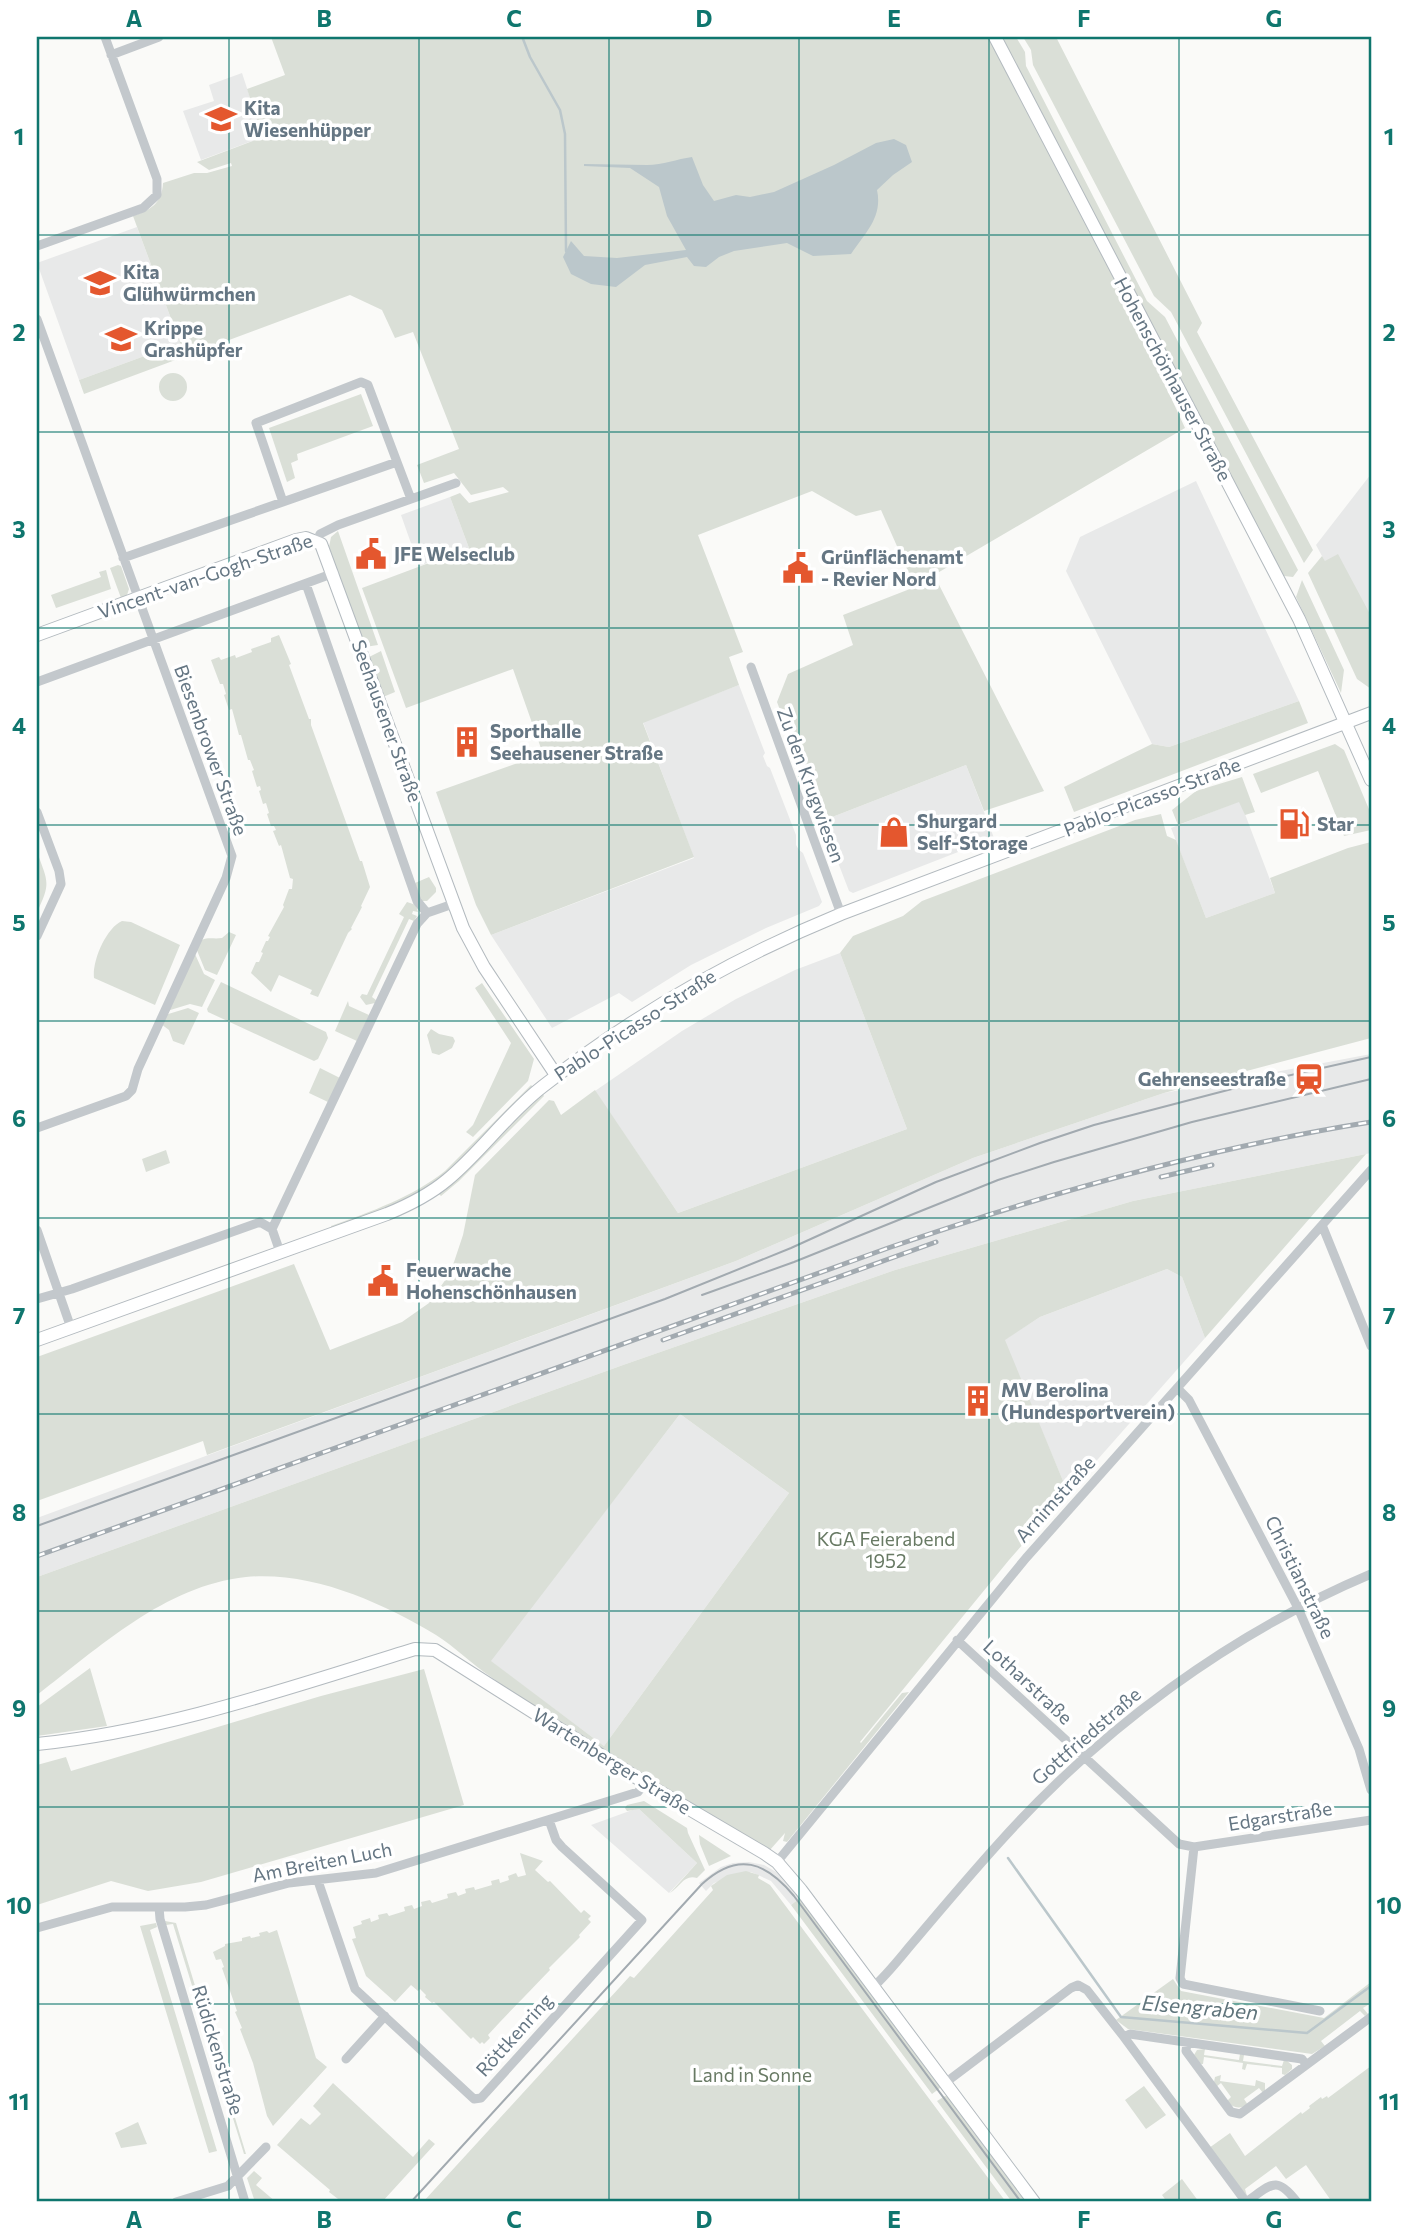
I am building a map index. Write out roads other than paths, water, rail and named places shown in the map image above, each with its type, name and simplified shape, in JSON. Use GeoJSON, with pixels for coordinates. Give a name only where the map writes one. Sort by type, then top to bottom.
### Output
{"type":"FeatureCollection","features":[{"type":"Feature","properties":{"kind":"street"},"geometry":{"type":"LineString","coordinates":[[37,246],[143,208],[157,195],[157,179],[105,37]]}},
{"type":"Feature","properties":{"kind":"street"},"geometry":{"type":"LineString","coordinates":[[111,55],[159,37]]}},
{"type":"Feature","properties":{"kind":"street","name":"Hohenschönhauser Straße"},"geometry":{"type":"LineString","coordinates":[[995,37],[1284,590],[1347,723]]}},
{"type":"Feature","properties":{"kind":"street","name":"Biesenbrower Straße"},"geometry":{"type":"LineString","coordinates":[[37,319],[232,856],[230,867],[138,1069],[132,1090],[126,1096],[37,1128]]}},
{"type":"Feature","properties":{"kind":"street"},"geometry":{"type":"LineString","coordinates":[[283,502],[256,423],[361,382],[368,385],[411,499]]}},
{"type":"Feature","properties":{"kind":"street"},"geometry":{"type":"LineString","coordinates":[[123,558],[397,462]]}},
{"type":"Feature","properties":{"kind":"street","name":"Vincent-van-Gogh-Straße"},"geometry":{"type":"LineString","coordinates":[[37,635],[301,539],[317,541],[320,534],[338,525],[456,483]]}},
{"type":"Feature","properties":{"kind":"street","name":"Seehausener Straße"},"geometry":{"type":"LineString","coordinates":[[317,541],[325,550],[334,573],[453,904],[472,948],[556,1075]]}},
{"type":"Feature","properties":{"kind":"street","name":"Vincent-van-Gogh-Straße"},"geometry":{"type":"LineString","coordinates":[[37,682],[334,573]]}},
{"type":"Feature","properties":{"kind":"street","name":"Seehausener Straße"},"geometry":{"type":"LineString","coordinates":[[306,584],[417,901],[427,914]]}},
{"type":"Feature","properties":{"kind":"street","name":"Zu den Krugwiesen"},"geometry":{"type":"LineString","coordinates":[[751,667],[841,914]]}},
{"type":"Feature","properties":{"kind":"street","name":"Pablo-Picasso-Straße"},"geometry":{"type":"LineString","coordinates":[[37,1340],[387,1214],[435,1189],[460,1168],[533,1093],[556,1075],[684,990],[774,942],[841,914],[1371,713]]}},
{"type":"Feature","properties":{"kind":"street"},"geometry":{"type":"LineString","coordinates":[[1347,723],[1371,780]]}},
{"type":"Feature","properties":{"kind":"street"},"geometry":{"type":"LineString","coordinates":[[37,812],[59,871],[61,884],[37,936]]}},
{"type":"Feature","properties":{"kind":"street"},"geometry":{"type":"LineString","coordinates":[[272,1229],[417,924],[427,914],[453,904]]}},
{"type":"Feature","properties":{"kind":"street","name":"Arnimstraße"},"geometry":{"type":"LineString","coordinates":[[777,1861],[957,1640],[1371,1170]]}},
{"type":"Feature","properties":{"kind":"street"},"geometry":{"type":"LineString","coordinates":[[37,1299],[260,1222],[272,1229],[280,1252]]}},
{"type":"Feature","properties":{"kind":"street"},"geometry":{"type":"LineString","coordinates":[[1322,1225],[1371,1346]]}},
{"type":"Feature","properties":{"kind":"street"},"geometry":{"type":"LineString","coordinates":[[37,1230],[71,1328]]}},
{"type":"Feature","properties":{"kind":"street","name":"Christianstraße"},"geometry":{"type":"LineString","coordinates":[[1177,1388],[1189,1400],[1298,1608],[1359,1749],[1371,1790]]}},
{"type":"Feature","properties":{"kind":"street","name":"Gottfriedstraße"},"geometry":{"type":"LineString","coordinates":[[873,1987],[1000,1842],[1084,1757],[1166,1691],[1206,1663],[1298,1608],[1371,1574]]}},
{"type":"Feature","properties":{"kind":"street","name":"Lotharstraße"},"geometry":{"type":"LineString","coordinates":[[957,1640],[1179,1844],[1194,1847]]}},
{"type":"Feature","properties":{"kind":"street","name":"Wartenberger Straße"},"geometry":{"type":"LineString","coordinates":[[37,1744],[81,1740],[138,1729],[201,1713],[415,1649],[435,1650],[645,1783],[777,1861],[1034,2202]]}},
{"type":"Feature","properties":{"kind":"street","name":"Am Breiten Luch"},"geometry":{"type":"LineString","coordinates":[[37,1928],[112,1907],[206,1905],[289,1883],[376,1873],[638,1792],[645,1783]]}},
{"type":"Feature","properties":{"kind":"street","name":"Edgarstraße"},"geometry":{"type":"LineString","coordinates":[[1194,1847],[1371,1819]]}},
{"type":"Feature","properties":{"kind":"street","name":"Röttkenring"},"geometry":{"type":"LineString","coordinates":[[318,1881],[355,1989],[474,2099],[481,2098],[642,1920],[562,1847],[556,1840],[549,1820]]}},
{"type":"Feature","properties":{"kind":"street"},"geometry":{"type":"LineString","coordinates":[[1194,1847],[1180,1978],[1183,1984],[1320,2011]]}},
{"type":"Feature","properties":{"kind":"street","name":"Rüdickenstraße"},"geometry":{"type":"LineString","coordinates":[[159,1908],[160,1919],[245,2202]]}},
{"type":"Feature","properties":{"kind":"street"},"geometry":{"type":"LineString","coordinates":[[945,2083],[1071,1987],[1078,1985],[1087,1990],[1124,2037],[1246,2202],[1272,2184],[1278,2183],[1287,2188],[1297,2202]]}},
{"type":"Feature","properties":{"kind":"street"},"geometry":{"type":"LineString","coordinates":[[346,2059],[385,2017]]}},
{"type":"Feature","properties":{"kind":"street"},"geometry":{"type":"LineString","coordinates":[[1187,2043],[1186,2051],[1236,2115],[1241,2114],[1371,2017]]}},
{"type":"Feature","properties":{"kind":"street"},"geometry":{"type":"LineString","coordinates":[[1124,2037],[1130,2034],[1302,2059],[1306,2065]]}},
{"type":"Feature","properties":{"kind":"street"},"geometry":{"type":"LineString","coordinates":[[176,2202],[228,2186],[267,2147]]}},
{"type":"Feature","properties":{"kind":"waterway"},"geometry":{"type":"LineString","coordinates":[[523,39],[530,57],[560,110],[565,134],[566,251]]}},
{"type":"Feature","properties":{"kind":"waterway","name":"Elsengraben"},"geometry":{"type":"LineString","coordinates":[[1008,1858],[1121,2017],[1307,2033],[1371,1986]]}},
{"type":"Feature","properties":{"kind":"tram line"},"geometry":{"type":"LineString","coordinates":[[37,1526],[665,1299],[791,1248],[936,1182],[1040,1143],[1094,1125],[1251,1084],[1371,1057]]}},
{"type":"Feature","properties":{"kind":"tram line"},"geometry":{"type":"LineString","coordinates":[[702,1295],[794,1262],[998,1180],[1192,1122],[1371,1079]]}},
{"type":"Feature","properties":{"kind":"tram line"},"geometry":{"type":"LineString","coordinates":[[411,2202],[702,1884],[728,1867],[740,1864],[751,1865],[773,1875],[794,1896],[1021,2202]]}},
{"type":"Feature","properties":{"kind":"railway"},"geometry":{"type":"LineString","coordinates":[[37,1556],[947,1228],[1127,1174],[1248,1145],[1371,1122]]}},
{"type":"Feature","properties":{"kind":"railway"},"geometry":{"type":"LineString","coordinates":[[1161,1177],[1212,1165]]}},
{"type":"Feature","properties":{"kind":"railway"},"geometry":{"type":"LineString","coordinates":[[663,1340],[936,1242]]}},
{"type":"Feature","properties":{"kind":"place","name":"Kita Wiesenhüpper"},"geometry":{"type":"Point","coordinates":[221,119]}},
{"type":"Feature","properties":{"kind":"place","name":"Kita Glühwürmchen"},"geometry":{"type":"Point","coordinates":[100,283]}},
{"type":"Feature","properties":{"kind":"place","name":"Krippe Grashüpfer"},"geometry":{"type":"Point","coordinates":[121,339]}},
{"type":"Feature","properties":{"kind":"place","name":"JFE Welseclub"},"geometry":{"type":"Point","coordinates":[371,554]}},
{"type":"Feature","properties":{"kind":"place","name":"Grünflächenamt - Revier Nord"},"geometry":{"type":"Point","coordinates":[798,568]}},
{"type":"Feature","properties":{"kind":"place","name":"Sporthalle Seehausener Straße"},"geometry":{"type":"Point","coordinates":[467,742]}},
{"type":"Feature","properties":{"kind":"place","name":"Star"},"geometry":{"type":"Point","coordinates":[1294,824]}},
{"type":"Feature","properties":{"kind":"place","name":"Shurgard Self-Storage"},"geometry":{"type":"Point","coordinates":[894,832]}},
{"type":"Feature","properties":{"kind":"place","name":"Gehrenseestraße"},"geometry":{"type":"Point","coordinates":[1309,1079]}},
{"type":"Feature","properties":{"kind":"place","name":"Feuerwache Hohenschönhausen"},"geometry":{"type":"Point","coordinates":[383,1281]}},
{"type":"Feature","properties":{"kind":"place","name":"MV Berolina (Hundesportverein)"},"geometry":{"type":"Point","coordinates":[978,1401]}},
{"type":"Feature","properties":{"kind":"park label","name":"KGA Feierabend 1952"},"geometry":{"type":"Point","coordinates":[886,1550]}},
{"type":"Feature","properties":{"kind":"park label","name":"Land in Sonne"},"geometry":{"type":"Point","coordinates":[752,2075]}}]}
